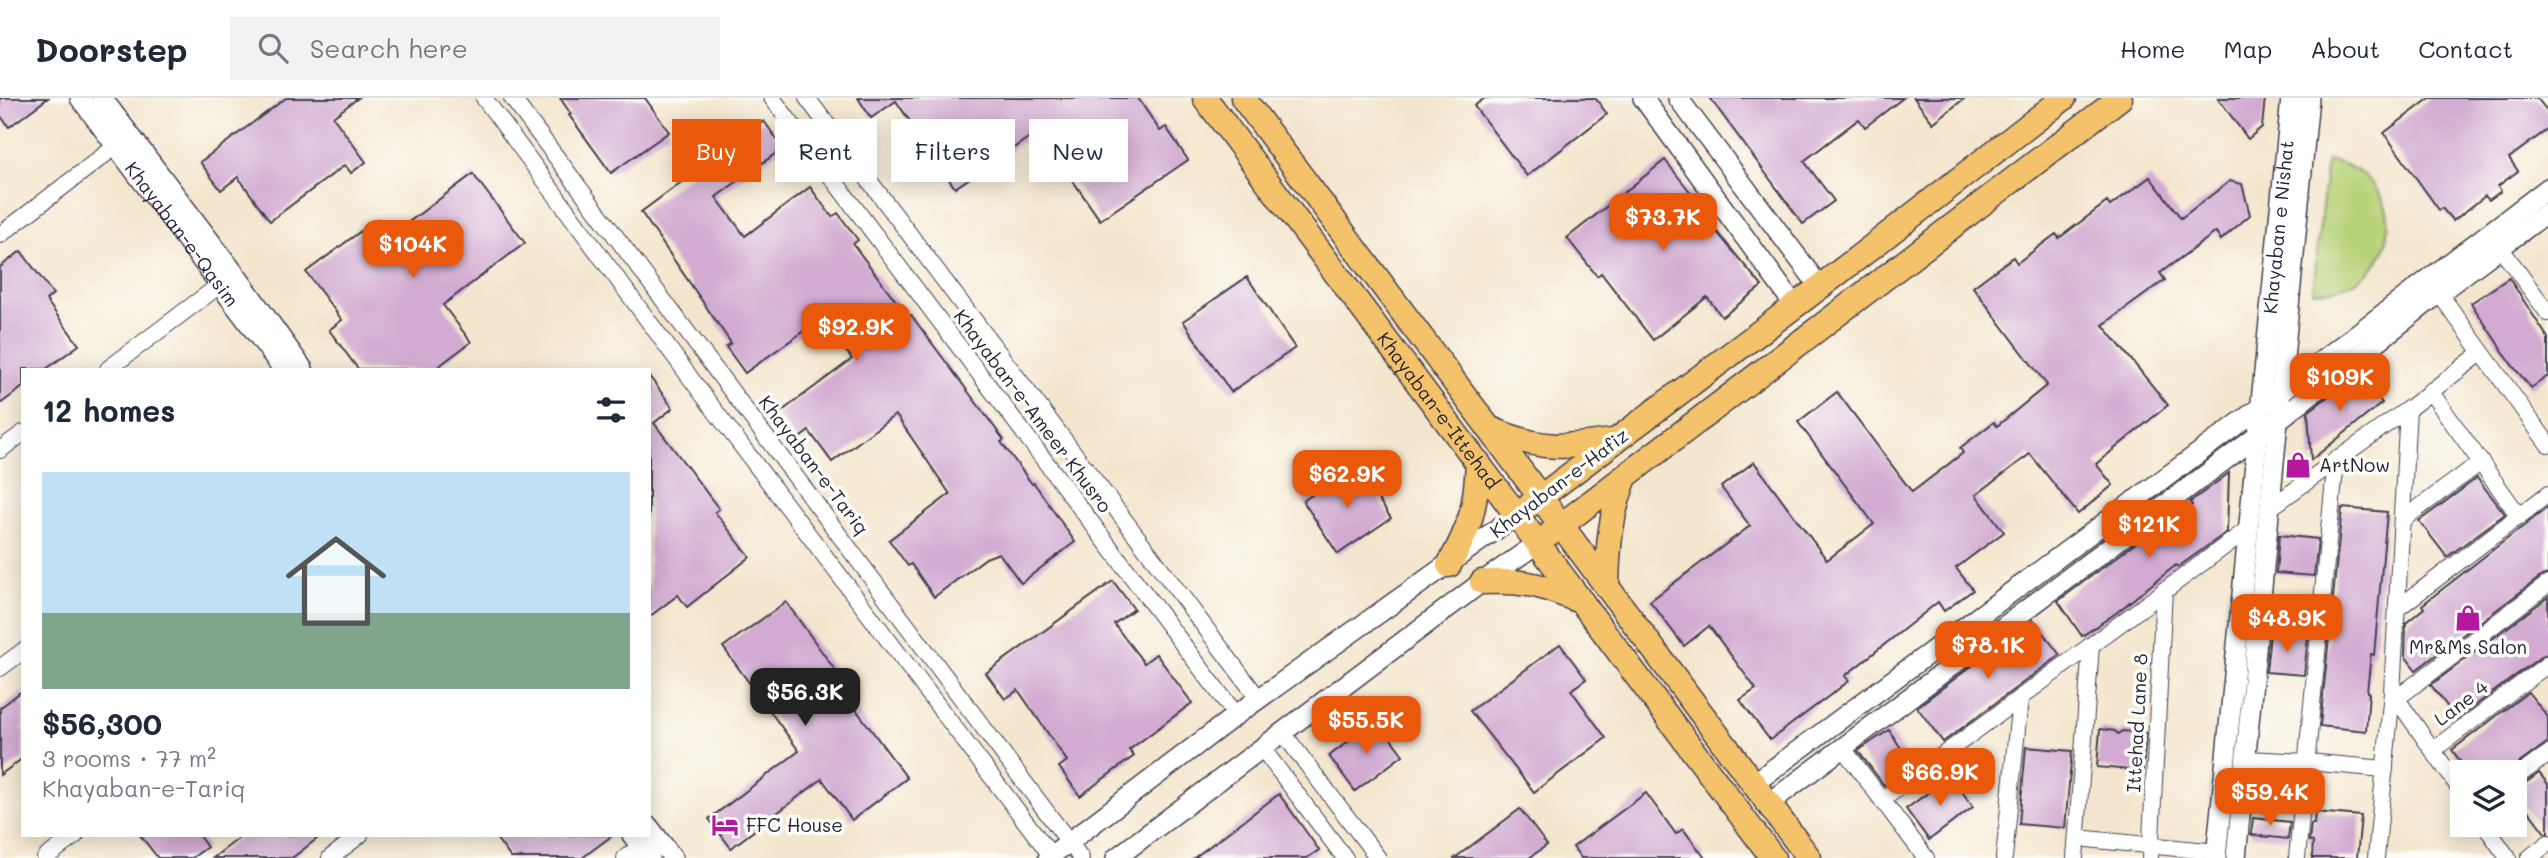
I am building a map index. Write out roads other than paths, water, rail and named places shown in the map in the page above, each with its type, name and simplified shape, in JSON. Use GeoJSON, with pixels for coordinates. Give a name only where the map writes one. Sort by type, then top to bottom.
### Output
{"type":"FeatureCollection","features":[{"type":"Feature","properties":{"kind":"main road","name":"Khayaban-e-Ittehad"},"geometry":{"type":"LineString","coordinates":[[1205,98],[1773,858]]}},
{"type":"Feature","properties":{"kind":"main road","name":"Khayaban-e-Ittehad"},"geometry":{"type":"LineString","coordinates":[[1243,98],[1809,858]]}},
{"type":"Feature","properties":{"kind":"main road","name":"Khayaban-e-Hafiz"},"geometry":{"type":"LineString","coordinates":[[1518,514],[1820,287],[2064,98]]}},
{"type":"Feature","properties":{"kind":"main road","name":"Khayaban-e-Hafiz"},"geometry":{"type":"LineString","coordinates":[[1538,543],[2120,98]]}},
{"type":"Feature","properties":{"kind":"main road"},"geometry":{"type":"LineString","coordinates":[[1491,428],[1519,441],[1547,447],[1615,441]]}},
{"type":"Feature","properties":{"kind":"main road"},"geometry":{"type":"LineString","coordinates":[[1449,565],[1465,537],[1472,515],[1478,462]]}},
{"type":"Feature","properties":{"kind":"main road"},"geometry":{"type":"LineString","coordinates":[[1607,587],[1610,527],[1614,505],[1626,477]]}},
{"type":"Feature","properties":{"kind":"main road"},"geometry":{"type":"LineString","coordinates":[[1482,582],[1524,582],[1548,588],[1582,602]]}},
{"type":"Feature","properties":{"kind":"street","name":"Khayaban-e-Qasim"},"geometry":{"type":"LineString","coordinates":[[80,98],[282,368]]}},
{"type":"Feature","properties":{"kind":"street","name":"Khayaban-e-Qasim"},"geometry":{"type":"LineString","coordinates":[[102,98],[302,368]]}},
{"type":"Feature","properties":{"kind":"street"},"geometry":{"type":"LineString","coordinates":[[484,98],[703,395],[1051,857]]}},
{"type":"Feature","properties":{"kind":"street","name":"Khayaban-e-Tariq"},"geometry":{"type":"LineString","coordinates":[[512,98],[1081,858]]}},
{"type":"Feature","properties":{"kind":"street","name":"Khayaban-e-Ameer Khusro"},"geometry":{"type":"LineString","coordinates":[[772,98],[1236,715]]}},
{"type":"Feature","properties":{"kind":"street","name":"Khayaban-e-Ameer Khusro"},"geometry":{"type":"LineString","coordinates":[[807,98],[1259,699]]}},
{"type":"Feature","properties":{"kind":"street"},"geometry":{"type":"LineString","coordinates":[[1643,98],[1795,306]]}},
{"type":"Feature","properties":{"kind":"street"},"geometry":{"type":"LineString","coordinates":[[1678,98],[1820,287]]}},
{"type":"Feature","properties":{"kind":"street","name":"Khayaban e Nishat"},"geometry":{"type":"LineString","coordinates":[[2216,855],[2291,98]]}},
{"type":"Feature","properties":{"kind":"street","name":"Khayaban e Nishat"},"geometry":{"type":"LineString","coordinates":[[2236,858],[2309,98]]}},
{"type":"Feature","properties":{"kind":"street"},"geometry":{"type":"LineString","coordinates":[[0,234],[116,146]]}},
{"type":"Feature","properties":{"kind":"street"},"geometry":{"type":"LineString","coordinates":[[1753,784],[2282,391],[2548,188]]}},
{"type":"Feature","properties":{"kind":"street"},"geometry":{"type":"LineString","coordinates":[[1768,804],[2277,421],[2499,246],[2548,212]]}},
{"type":"Feature","properties":{"kind":"street"},"geometry":{"type":"LineString","coordinates":[[2499,246],[2548,313]]}},
{"type":"Feature","properties":{"kind":"street"},"geometry":{"type":"LineString","coordinates":[[108,368],[221,284]]}},
{"type":"Feature","properties":{"kind":"street"},"geometry":{"type":"LineString","coordinates":[[2439,293],[2548,444]]}},
{"type":"Feature","properties":{"kind":"street"},"geometry":{"type":"LineString","coordinates":[[2270,508],[2481,353]]}},
{"type":"Feature","properties":{"kind":"street"},"geometry":{"type":"LineString","coordinates":[[703,395],[712,396],[719,391],[723,383],[720,374]]}},
{"type":"Feature","properties":{"kind":"street"},"geometry":{"type":"LineString","coordinates":[[2430,391],[2519,516]]}},
{"type":"Feature","properties":{"kind":"street"},"geometry":{"type":"LineString","coordinates":[[724,423],[725,414],[731,407],[744,406]]}},
{"type":"Feature","properties":{"kind":"street"},"geometry":{"type":"LineString","coordinates":[[2376,858],[2394,695],[2407,409]]}},
{"type":"Feature","properties":{"kind":"street"},"geometry":{"type":"LineString","coordinates":[[0,450],[21,434]]}},
{"type":"Feature","properties":{"kind":"street"},"geometry":{"type":"LineString","coordinates":[[2297,858],[2336,459]]}},
{"type":"Feature","properties":{"kind":"street"},"geometry":{"type":"LineString","coordinates":[[2402,520],[2480,462]]}},
{"type":"Feature","properties":{"kind":"street"},"geometry":{"type":"LineString","coordinates":[[2398,608],[2548,495]]}},
{"type":"Feature","properties":{"kind":"street","name":"Khayaban-e-Hafiz"},"geometry":{"type":"LineString","coordinates":[[1051,857],[1236,715],[1518,514]]}},
{"type":"Feature","properties":{"kind":"street"},"geometry":{"type":"LineString","coordinates":[[1881,800],[2248,529]]}},
{"type":"Feature","properties":{"kind":"street","name":"Khayaban-e-Hafiz"},"geometry":{"type":"LineString","coordinates":[[1116,858],[1482,582],[1538,543]]}},
{"type":"Feature","properties":{"kind":"street"},"geometry":{"type":"LineString","coordinates":[[2394,695],[2548,584]]}},
{"type":"Feature","properties":{"kind":"street","name":"Ittehad Lane 8"},"geometry":{"type":"LineString","coordinates":[[2151,852],[2164,590]]}},
{"type":"Feature","properties":{"kind":"street"},"geometry":{"type":"LineString","coordinates":[[2076,858],[2091,646]]}},
{"type":"Feature","properties":{"kind":"street"},"geometry":{"type":"LineString","coordinates":[[0,668],[21,652]]}},
{"type":"Feature","properties":{"kind":"street","name":"Lane 4"},"geometry":{"type":"LineString","coordinates":[[2433,750],[2548,664]]}},
{"type":"Feature","properties":{"kind":"street"},"geometry":{"type":"LineString","coordinates":[[2394,695],[2450,775]]}},
{"type":"Feature","properties":{"kind":"street"},"geometry":{"type":"LineString","coordinates":[[2004,858],[2020,699]]}},
{"type":"Feature","properties":{"kind":"street"},"geometry":{"type":"LineString","coordinates":[[1283,733],[1378,858]]}},
{"type":"Feature","properties":{"kind":"street"},"geometry":{"type":"LineString","coordinates":[[1842,747],[1926,858]]}},
{"type":"Feature","properties":{"kind":"street"},"geometry":{"type":"LineString","coordinates":[[1262,748],[1345,858]]}},
{"type":"Feature","properties":{"kind":"street"},"geometry":{"type":"LineString","coordinates":[[2527,769],[2548,754]]}},
{"type":"Feature","properties":{"kind":"street"},"geometry":{"type":"LineString","coordinates":[[2247,760],[2385,769]]}},
{"type":"Feature","properties":{"kind":"street"},"geometry":{"type":"LineString","coordinates":[[651,830],[673,858]]}},
{"type":"Feature","properties":{"kind":"street"},"geometry":{"type":"LineString","coordinates":[[45,858],[73,837]]}},
{"type":"Feature","properties":{"kind":"street"},"geometry":{"type":"LineString","coordinates":[[330,858],[357,837]]}},
{"type":"Feature","properties":{"kind":"street"},"geometry":{"type":"LineString","coordinates":[[2493,837],[2508,858]]}},
{"type":"Feature","properties":{"kind":"street"},"geometry":{"type":"LineString","coordinates":[[2077,838],[2151,852],[2216,855]]}},
{"type":"Feature","properties":{"kind":"street"},"geometry":{"type":"LineString","coordinates":[[2529,858],[2548,843]]}},
{"type":"Feature","properties":{"kind":"street"},"geometry":{"type":"LineString","coordinates":[[625,858],[641,846]]}},
{"type":"Feature","properties":{"kind":"place","name":"ArtNow"},"geometry":{"type":"Point","coordinates":[2298,465]}},
{"type":"Feature","properties":{"kind":"place","name":"Mr&Ms Salon"},"geometry":{"type":"Point","coordinates":[2468,618]}},
{"type":"Feature","properties":{"kind":"place","name":"FFC House"},"geometry":{"type":"Point","coordinates":[725,825]}}]}
